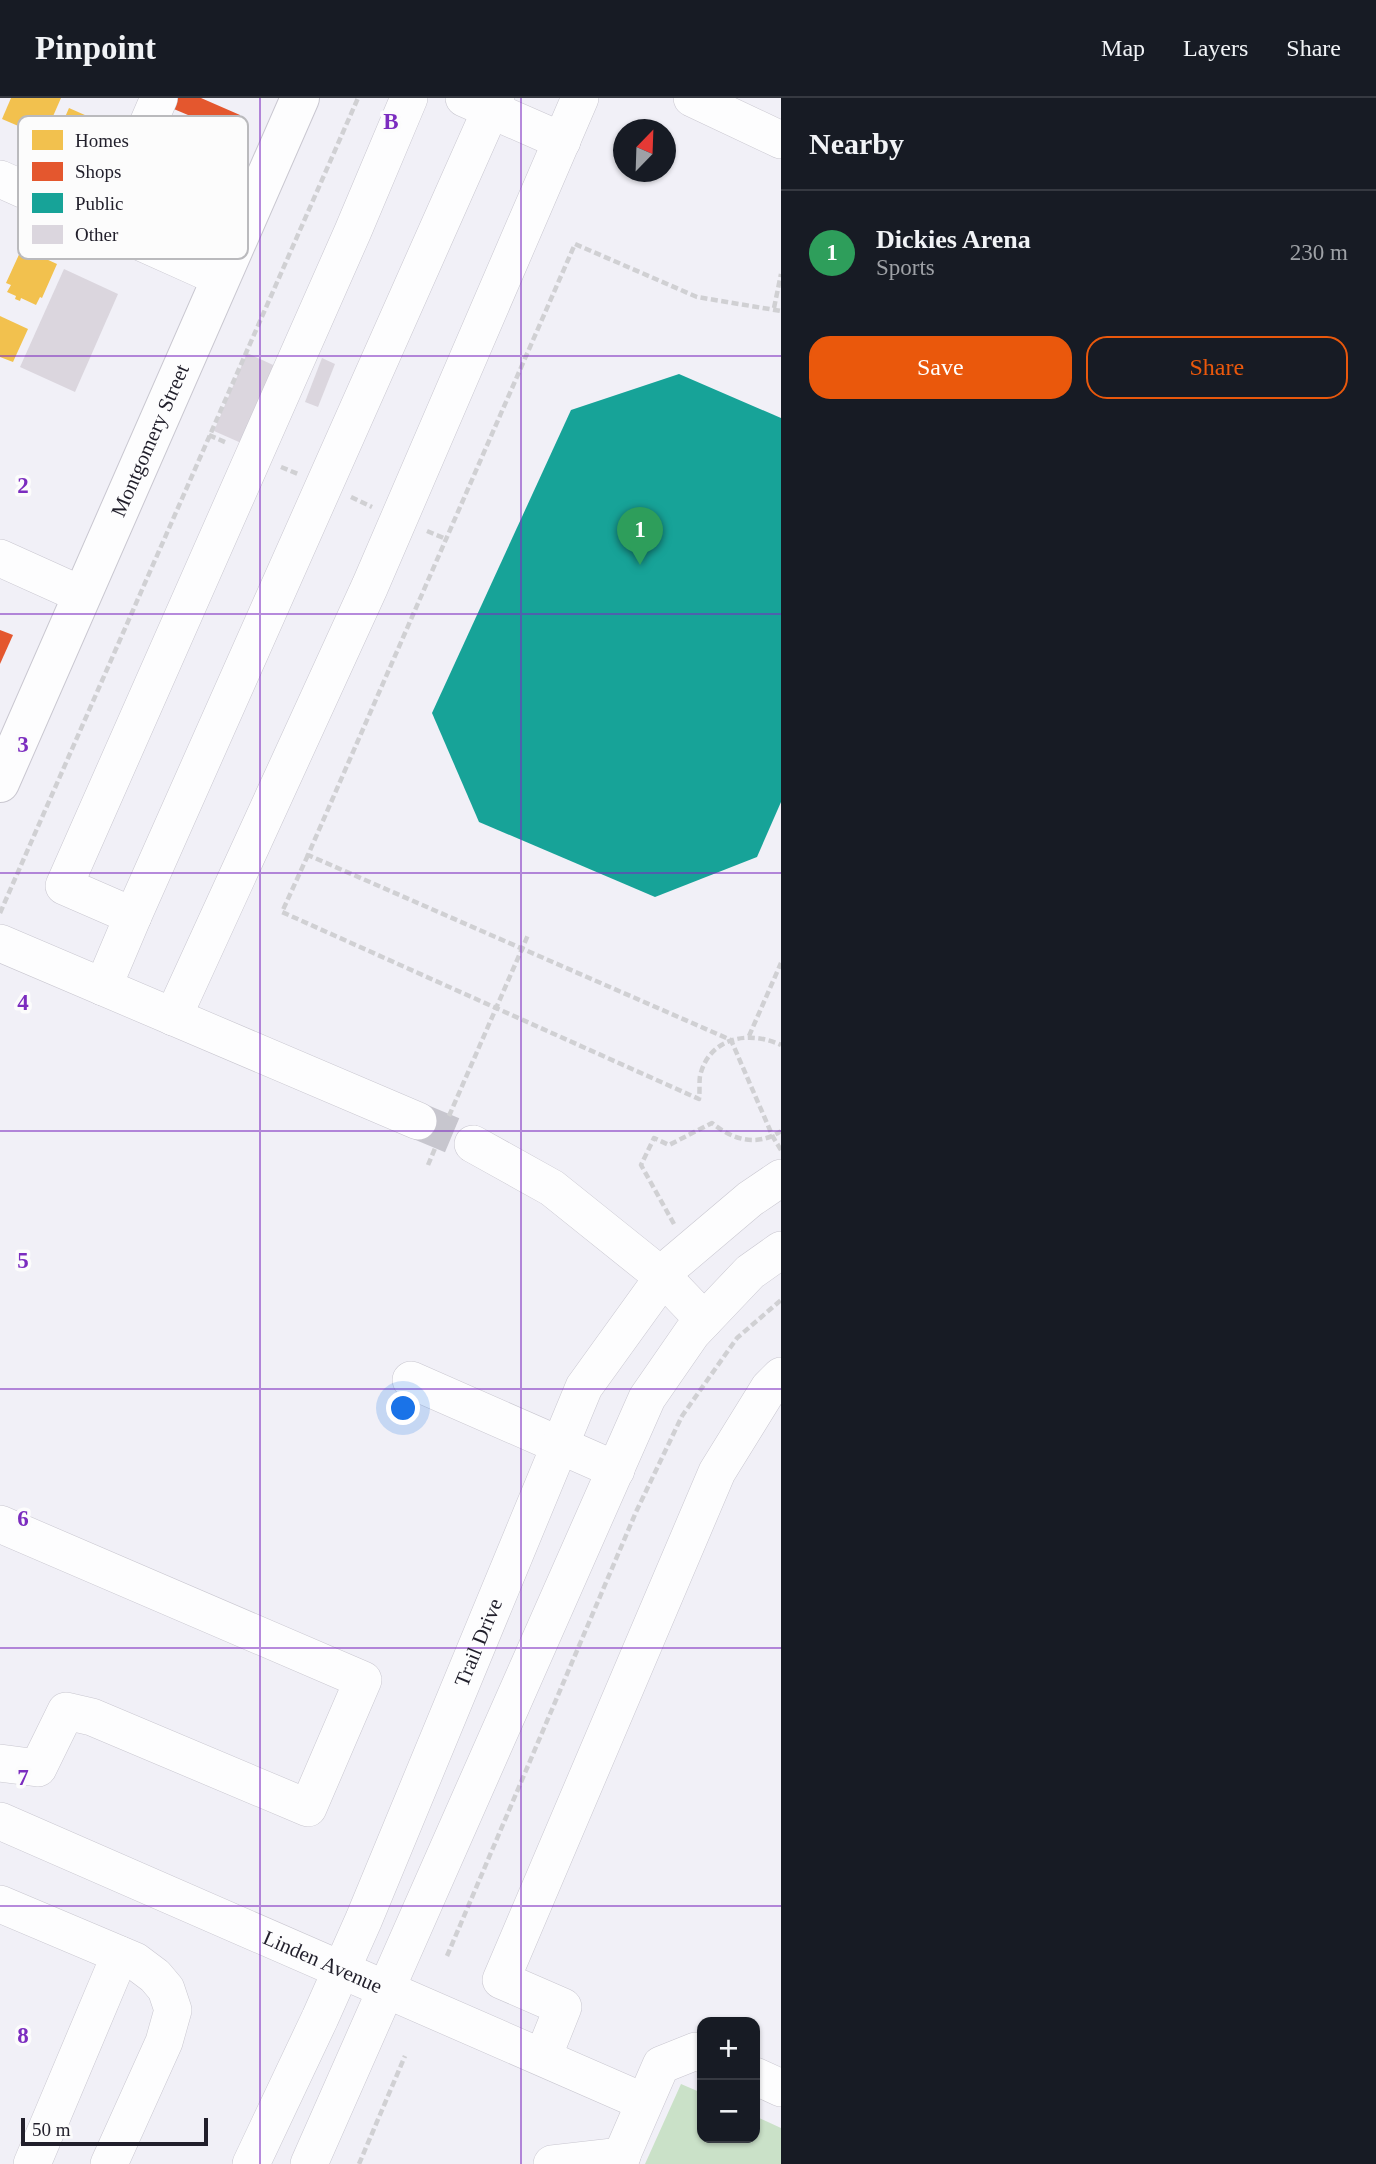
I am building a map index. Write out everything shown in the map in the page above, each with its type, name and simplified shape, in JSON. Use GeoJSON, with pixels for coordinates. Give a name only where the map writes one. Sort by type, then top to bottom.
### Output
{"type":"FeatureCollection","features":[{"type":"Feature","properties":{"kind":"main road","name":"Montgomery Street"},"geometry":{"type":"LineString","coordinates":[[248,216],[300,98]]}},
{"type":"Feature","properties":{"kind":"main road","name":"Montgomery Street"},"geometry":{"type":"LineString","coordinates":[[3,767],[82,595],[229,259]]}},
{"type":"Feature","properties":{"kind":"street"},"geometry":{"type":"LineString","coordinates":[[151,116],[159,98]]}},
{"type":"Feature","properties":{"kind":"street"},"geometry":{"type":"LineString","coordinates":[[133,916],[64,886],[337,269],[409,98]]}},
{"type":"Feature","properties":{"kind":"street"},"geometry":{"type":"LineString","coordinates":[[173,1017],[375,575],[580,98]]}},
{"type":"Feature","properties":{"kind":"street"},"geometry":{"type":"LineString","coordinates":[[692,98],[781,140]]}},
{"type":"Feature","properties":{"kind":"street"},"geometry":{"type":"LineString","coordinates":[[103,986],[484,102],[562,141]]}},
{"type":"Feature","properties":{"kind":"street"},"geometry":{"type":"LineString","coordinates":[[0,179],[18,187]]}},
{"type":"Feature","properties":{"kind":"street"},"geometry":{"type":"LineString","coordinates":[[178,259],[221,278]]}},
{"type":"Feature","properties":{"kind":"street"},"geometry":{"type":"LineString","coordinates":[[0,558],[82,595]]}},
{"type":"Feature","properties":{"kind":"street"},"geometry":{"type":"LineString","coordinates":[[0,943],[445,1130],[552,1188],[663,1277],[704,1320]]}},
{"type":"Feature","properties":{"kind":"street","name":"Trail Drive"},"geometry":{"type":"LineString","coordinates":[[251,2164],[341,1969],[584,1387],[672,1265],[750,1199],[781,1178]]}},
{"type":"Feature","properties":{"kind":"street"},"geometry":{"type":"LineString","coordinates":[[309,2164],[647,1398],[692,1333],[750,1272],[781,1250]]}},
{"type":"Feature","properties":{"kind":"street"},"geometry":{"type":"LineString","coordinates":[[543,2057],[563,2007],[502,1980],[717,1472],[769,1388],[781,1376]]}},
{"type":"Feature","properties":{"kind":"street"},"geometry":{"type":"LineString","coordinates":[[411,1380],[616,1470]]}},
{"type":"Feature","properties":{"kind":"street"},"geometry":{"type":"LineString","coordinates":[[0,1524],[363,1680],[308,1808],[92,1717],[66,1711],[38,1768],[0,1763]]}},
{"type":"Feature","properties":{"kind":"street","name":"Linden Avenue"},"geometry":{"type":"LineString","coordinates":[[0,1821],[644,2102]]}},
{"type":"Feature","properties":{"kind":"street"},"geometry":{"type":"LineString","coordinates":[[0,1904],[135,1961],[155,1976],[166,1989],[173,2010],[164,2042],[109,2164]]}},
{"type":"Feature","properties":{"kind":"street"},"geometry":{"type":"LineString","coordinates":[[32,2164],[120,1955]]}},
{"type":"Feature","properties":{"kind":"street"},"geometry":{"type":"LineString","coordinates":[[552,2164],[620,2160],[661,2065],[697,2052]]}},
{"type":"Feature","properties":{"kind":"street"},"geometry":{"type":"LineString","coordinates":[[760,2078],[781,2088]]}},
{"type":"Feature","properties":{"kind":"path"},"geometry":{"type":"LineString","coordinates":[[0,913],[358,98]]}},
{"type":"Feature","properties":{"kind":"path"},"geometry":{"type":"LineString","coordinates":[[781,311],[698,298],[575,244],[282,912],[699,1099],[701,1076],[707,1061],[718,1049],[732,1040],[749,1036],[768,1038],[781,1045]]}},
{"type":"Feature","properties":{"kind":"path"},"geometry":{"type":"LineString","coordinates":[[774,309],[781,274]]}},
{"type":"Feature","properties":{"kind":"path"},"geometry":{"type":"LineString","coordinates":[[209,435],[229,444]]}},
{"type":"Feature","properties":{"kind":"path"},"geometry":{"type":"LineString","coordinates":[[279,466],[301,476]]}},
{"type":"Feature","properties":{"kind":"path"},"geometry":{"type":"LineString","coordinates":[[340,493],[376,508]]}},
{"type":"Feature","properties":{"kind":"path"},"geometry":{"type":"LineString","coordinates":[[416,526],[446,539]]}},
{"type":"Feature","properties":{"kind":"path"},"geometry":{"type":"LineString","coordinates":[[308,855],[732,1040],[781,1151]]}},
{"type":"Feature","properties":{"kind":"path"},"geometry":{"type":"LineString","coordinates":[[428,1164],[528,935]]}},
{"type":"Feature","properties":{"kind":"path"},"geometry":{"type":"LineString","coordinates":[[749,1036],[781,963]]}},
{"type":"Feature","properties":{"kind":"path"},"geometry":{"type":"LineString","coordinates":[[674,1224],[641,1165],[654,1138],[669,1145],[712,1123],[740,1140],[773,1137],[781,1131]]}},
{"type":"Feature","properties":{"kind":"path"},"geometry":{"type":"LineString","coordinates":[[447,1956],[636,1512],[682,1416],[737,1338],[781,1300]]}},
{"type":"Feature","properties":{"kind":"path"},"geometry":{"type":"LineString","coordinates":[[359,2164],[405,2056]]}},
{"type":"Feature","properties":{"kind":"green space"},"geometry":{"type":"Polygon","coordinates":[[[681,2084],[697,2091],[697,2143],[760,2143],[760,2118],[781,2128],[781,2164],[645,2164],[681,2084]]]}},
{"type":"Feature","properties":{"kind":"building: Homes"},"geometry":{"type":"Polygon","coordinates":[[[11,98],[61,98],[53,116],[18,116],[18,126],[2,119],[11,98]]]}},
{"type":"Feature","properties":{"kind":"building: Homes"},"geometry":{"type":"Polygon","coordinates":[[[69,108],[87,116],[65,116],[69,108]]]}},
{"type":"Feature","properties":{"kind":"building: Homes"},"geometry":{"type":"Polygon","coordinates":[[[18,257],[18,259],[46,259],[57,264],[42,298],[40,297],[36,305],[21,298],[20,301],[15,299],[16,296],[7,292],[11,285],[6,283],[18,257]]]}},
{"type":"Feature","properties":{"kind":"building: Homes"},"geometry":{"type":"Polygon","coordinates":[[[0,316],[28,329],[13,362],[0,357],[0,316]]]}},
{"type":"Feature","properties":{"kind":"building: Shops"},"geometry":{"type":"Polygon","coordinates":[[[165,98],[201,98],[240,115],[188,116],[162,104],[165,98]]]}},
{"type":"Feature","properties":{"kind":"building: Shops"},"geometry":{"type":"Polygon","coordinates":[[[0,630],[13,635],[0,664],[0,630]]]}},
{"type":"Feature","properties":{"kind":"building: Public"},"geometry":{"type":"Polygon","coordinates":[[[679,374],[781,418],[781,802],[757,857],[655,897],[479,822],[432,713],[571,410],[679,374]]]}},
{"type":"Feature","properties":{"kind":"building: Other"},"geometry":{"type":"Polygon","coordinates":[[[64,269],[118,294],[75,392],[20,367],[64,269]]]}},
{"type":"Feature","properties":{"kind":"building: Other"},"geometry":{"type":"Polygon","coordinates":[[[247,353],[282,369],[248,446],[214,431],[247,353]]]}},
{"type":"Feature","properties":{"kind":"building: Other"},"geometry":{"type":"Polygon","coordinates":[[[322,358],[335,364],[318,407],[305,402],[322,358]]]}},
{"type":"Feature","properties":{"kind":"tunnel"},"geometry":{"type":"LineString","coordinates":[[418,1121],[473,1144]]}},
{"type":"Feature","properties":{"kind":"place","name":"Dickies Arena"},"geometry":{"type":"Point","coordinates":[640,565]}}]}
